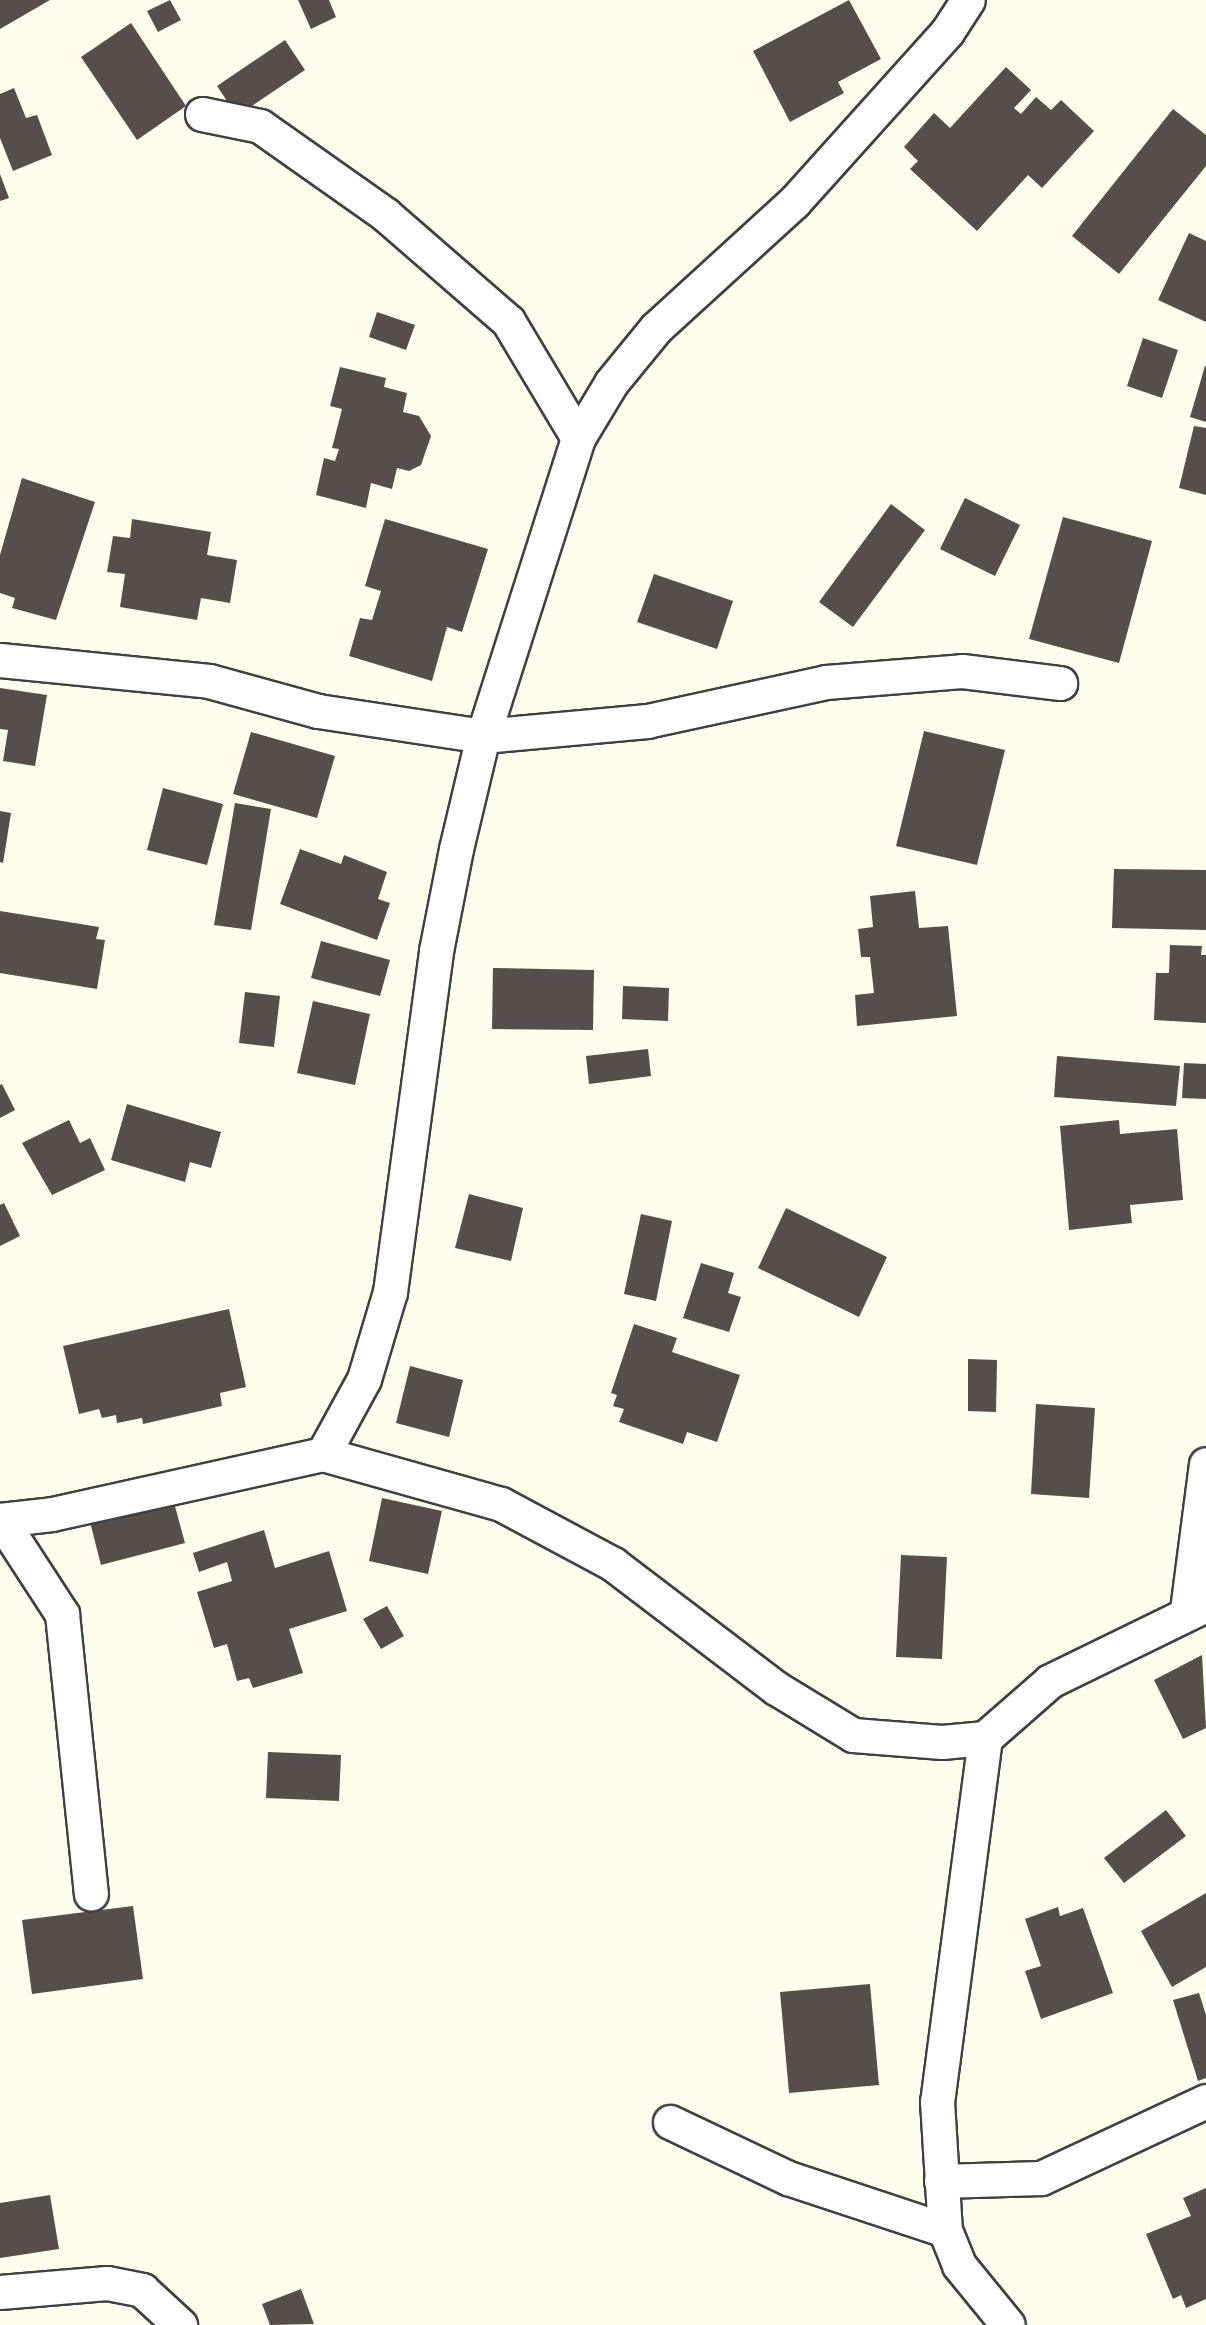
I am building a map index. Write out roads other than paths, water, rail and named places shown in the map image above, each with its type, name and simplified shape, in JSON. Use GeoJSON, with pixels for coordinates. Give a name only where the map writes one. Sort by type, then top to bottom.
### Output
{"type":"FeatureCollection","features":[{"type":"Feature","properties":{"kind":"street"},"geometry":{"type":"LineString","coordinates":[[323,1454],[364,1379],[390,1292],[436,951],[483,736],[578,438],[611,383],[656,328],[794,202],[947,32],[968,0]]}},
{"type":"Feature","properties":{"kind":"street"},"geometry":{"type":"LineString","coordinates":[[202,114],[260,126],[386,215],[508,321],[578,438]]}},
{"type":"Feature","properties":{"kind":"street"},"geometry":{"type":"LineString","coordinates":[[0,660],[209,681],[318,711],[483,736],[647,721],[826,682],[962,671],[1060,683]]}},
{"type":"Feature","properties":{"kind":"street"},"geometry":{"type":"LineString","coordinates":[[91,1893],[62,1614],[1,1520],[323,1454],[501,1504],[613,1564],[776,1688],[853,1735],[942,1742],[985,1738],[1050,1681],[1197,1608],[1206,1464]]}},
{"type":"Feature","properties":{"kind":"street"},"geometry":{"type":"LineString","coordinates":[[985,1738],[937,2101],[945,2230],[959,2265],[1008,2325]]}},
{"type":"Feature","properties":{"kind":"street"},"geometry":{"type":"LineString","coordinates":[[941,2181],[1041,2178],[1206,2101]]}},
{"type":"Feature","properties":{"kind":"street"},"geometry":{"type":"LineString","coordinates":[[670,2122],[788,2178],[945,2230]]}},
{"type":"Feature","properties":{"kind":"street"},"geometry":{"type":"LineString","coordinates":[[0,2292],[106,2283],[141,2290],[180,2325]]}}]}
